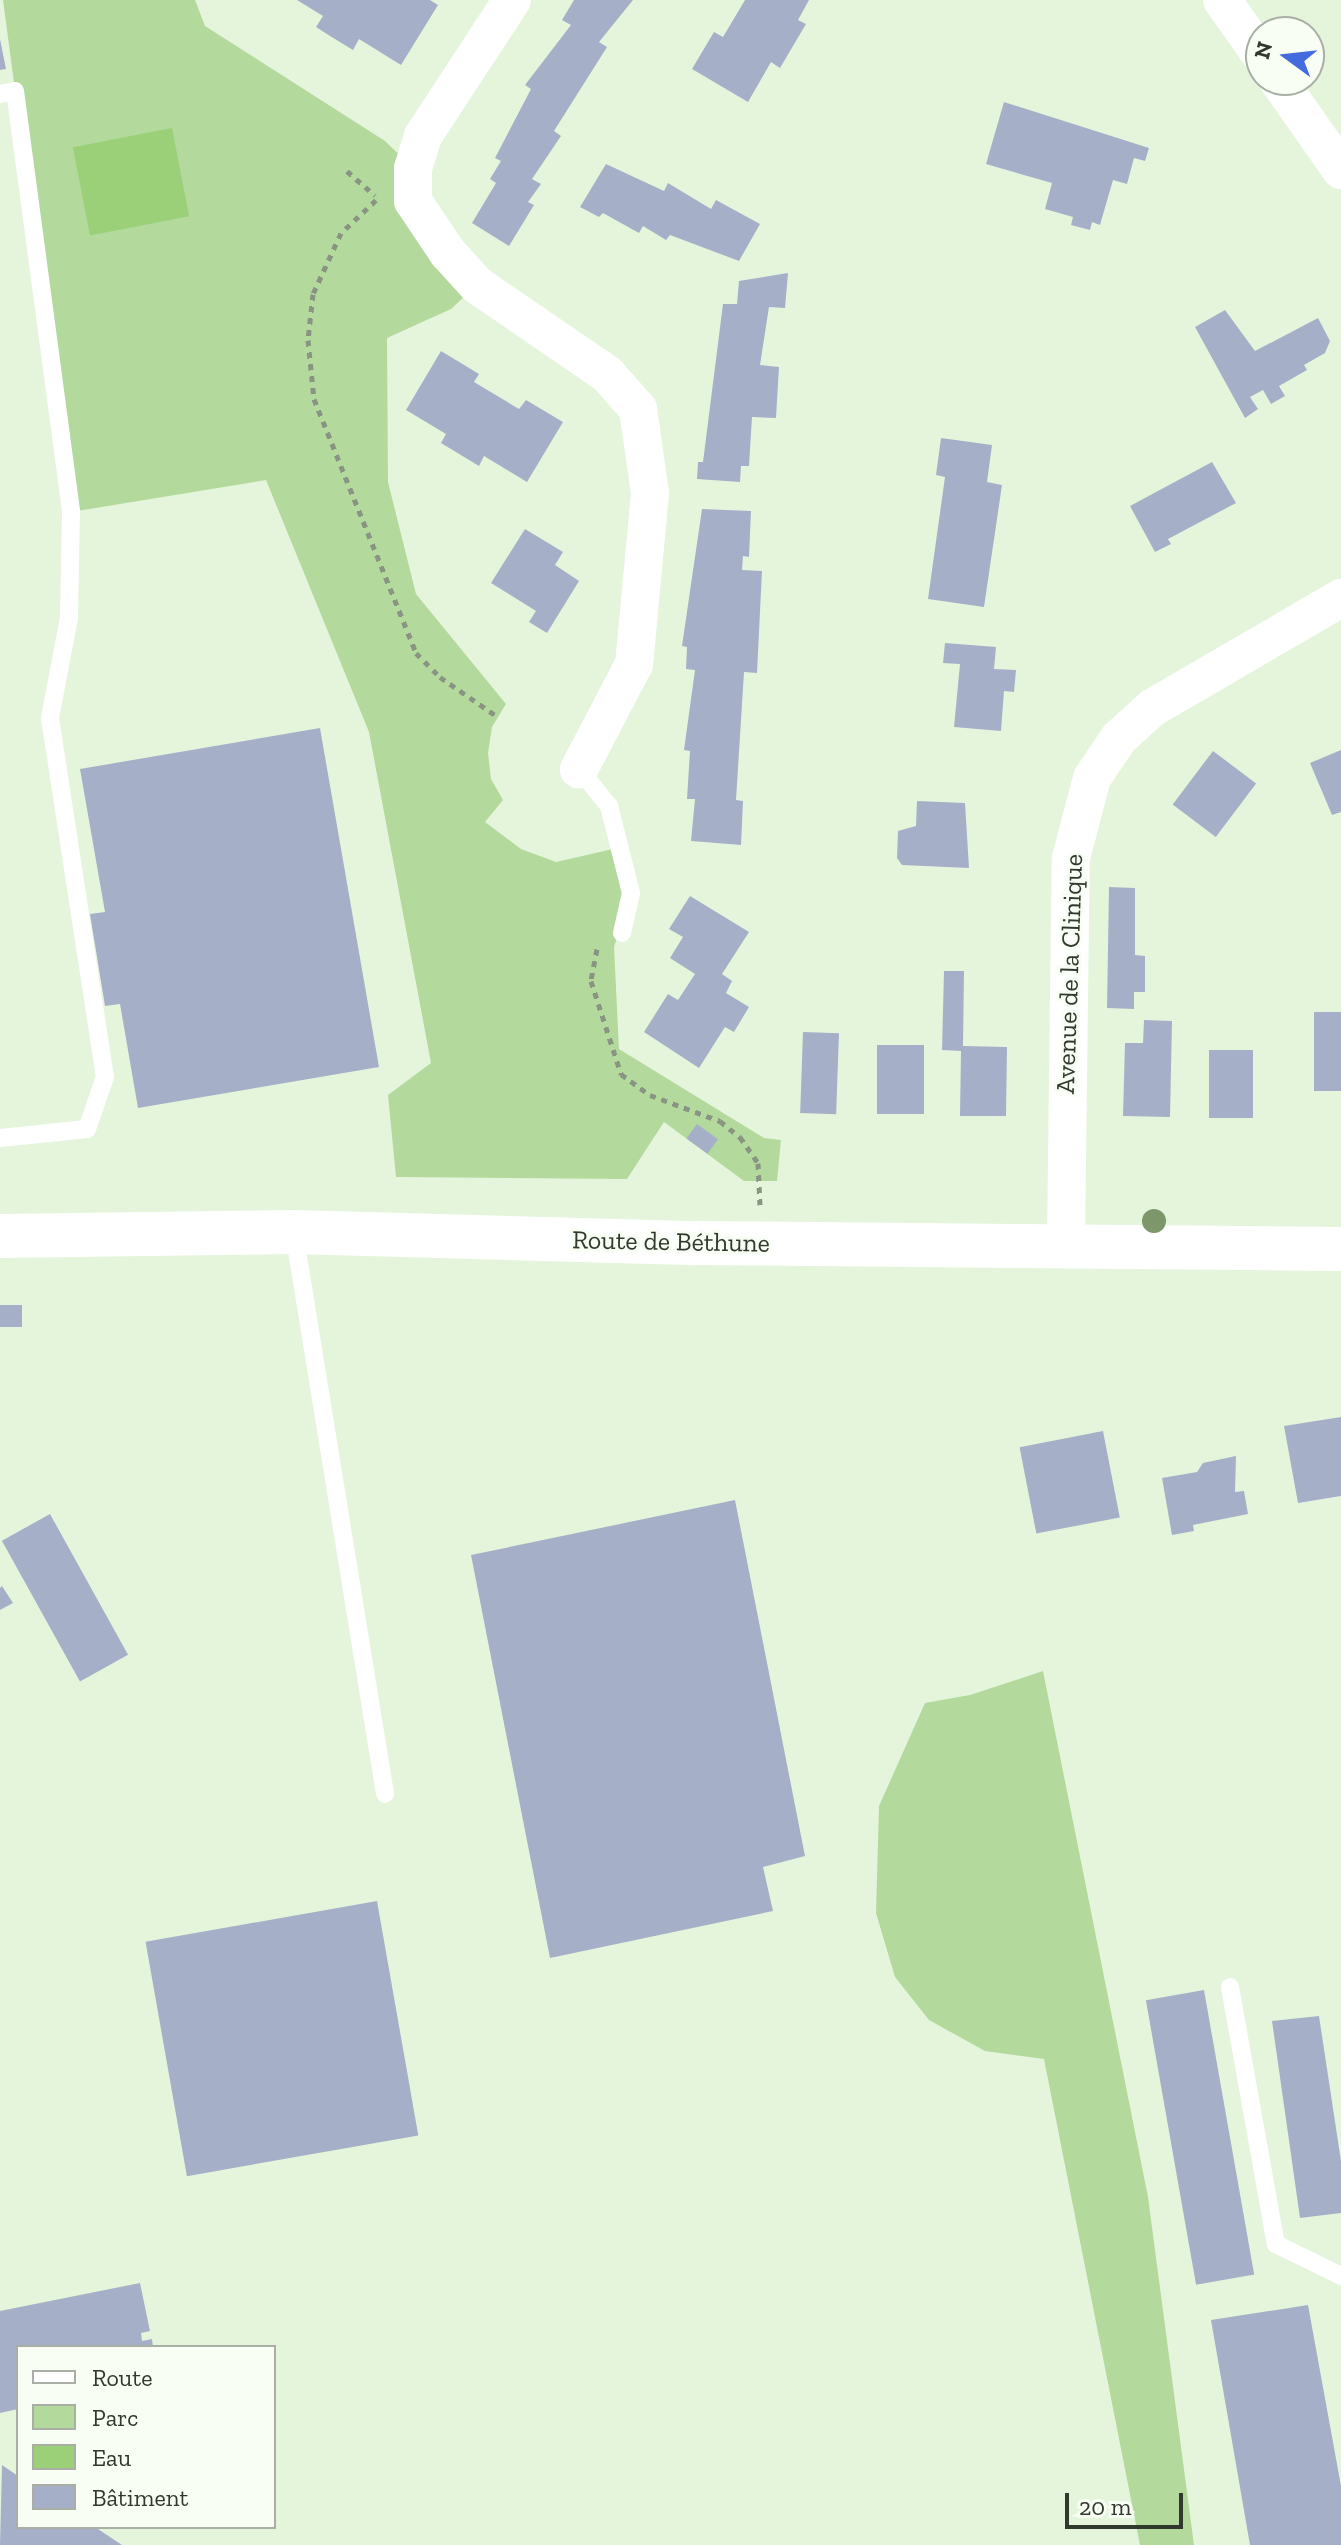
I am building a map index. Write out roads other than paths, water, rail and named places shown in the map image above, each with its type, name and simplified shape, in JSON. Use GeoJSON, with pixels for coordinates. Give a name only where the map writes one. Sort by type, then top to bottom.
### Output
{"type":"FeatureCollection","features":[{"type":"Feature","properties":{"kind":"main road","name":"Route de Béthune"},"geometry":{"type":"LineString","coordinates":[[0,1236],[294,1232],[754,1243],[1341,1249]]}},
{"type":"Feature","properties":{"kind":"street"},"geometry":{"type":"LineString","coordinates":[[512,0],[423,136],[396,192],[413,201],[477,285],[607,374],[638,409],[650,493],[634,664],[579,769]]}},
{"type":"Feature","properties":{"kind":"street"},"geometry":{"type":"LineString","coordinates":[[1222,0],[1245,32]]}},
{"type":"Feature","properties":{"kind":"street"},"geometry":{"type":"LineString","coordinates":[[1289,96],[1341,170]]}},
{"type":"Feature","properties":{"kind":"street","name":"Avenue de la Clinique"},"geometry":{"type":"LineString","coordinates":[[1066,1244],[1071,858],[1092,778],[1119,738],[1152,708],[1341,598]]}},
{"type":"Feature","properties":{"kind":"lane"},"geometry":{"type":"LineString","coordinates":[[0,94],[15,91],[71,512],[69,618],[50,718],[105,1077],[87,1129],[0,1138]]}},
{"type":"Feature","properties":{"kind":"lane"},"geometry":{"type":"LineString","coordinates":[[579,769],[609,806],[613,821],[631,893],[622,933]]}},
{"type":"Feature","properties":{"kind":"lane"},"geometry":{"type":"LineString","coordinates":[[294,1232],[385,1794]]}},
{"type":"Feature","properties":{"kind":"lane"},"geometry":{"type":"LineString","coordinates":[[1230,1987],[1276,2244],[1341,2276]]}},
{"type":"Feature","properties":{"kind":"water"},"geometry":{"type":"Polygon","coordinates":[[[172,128],[189,216],[90,236],[73,147],[172,128]]]}}]}
